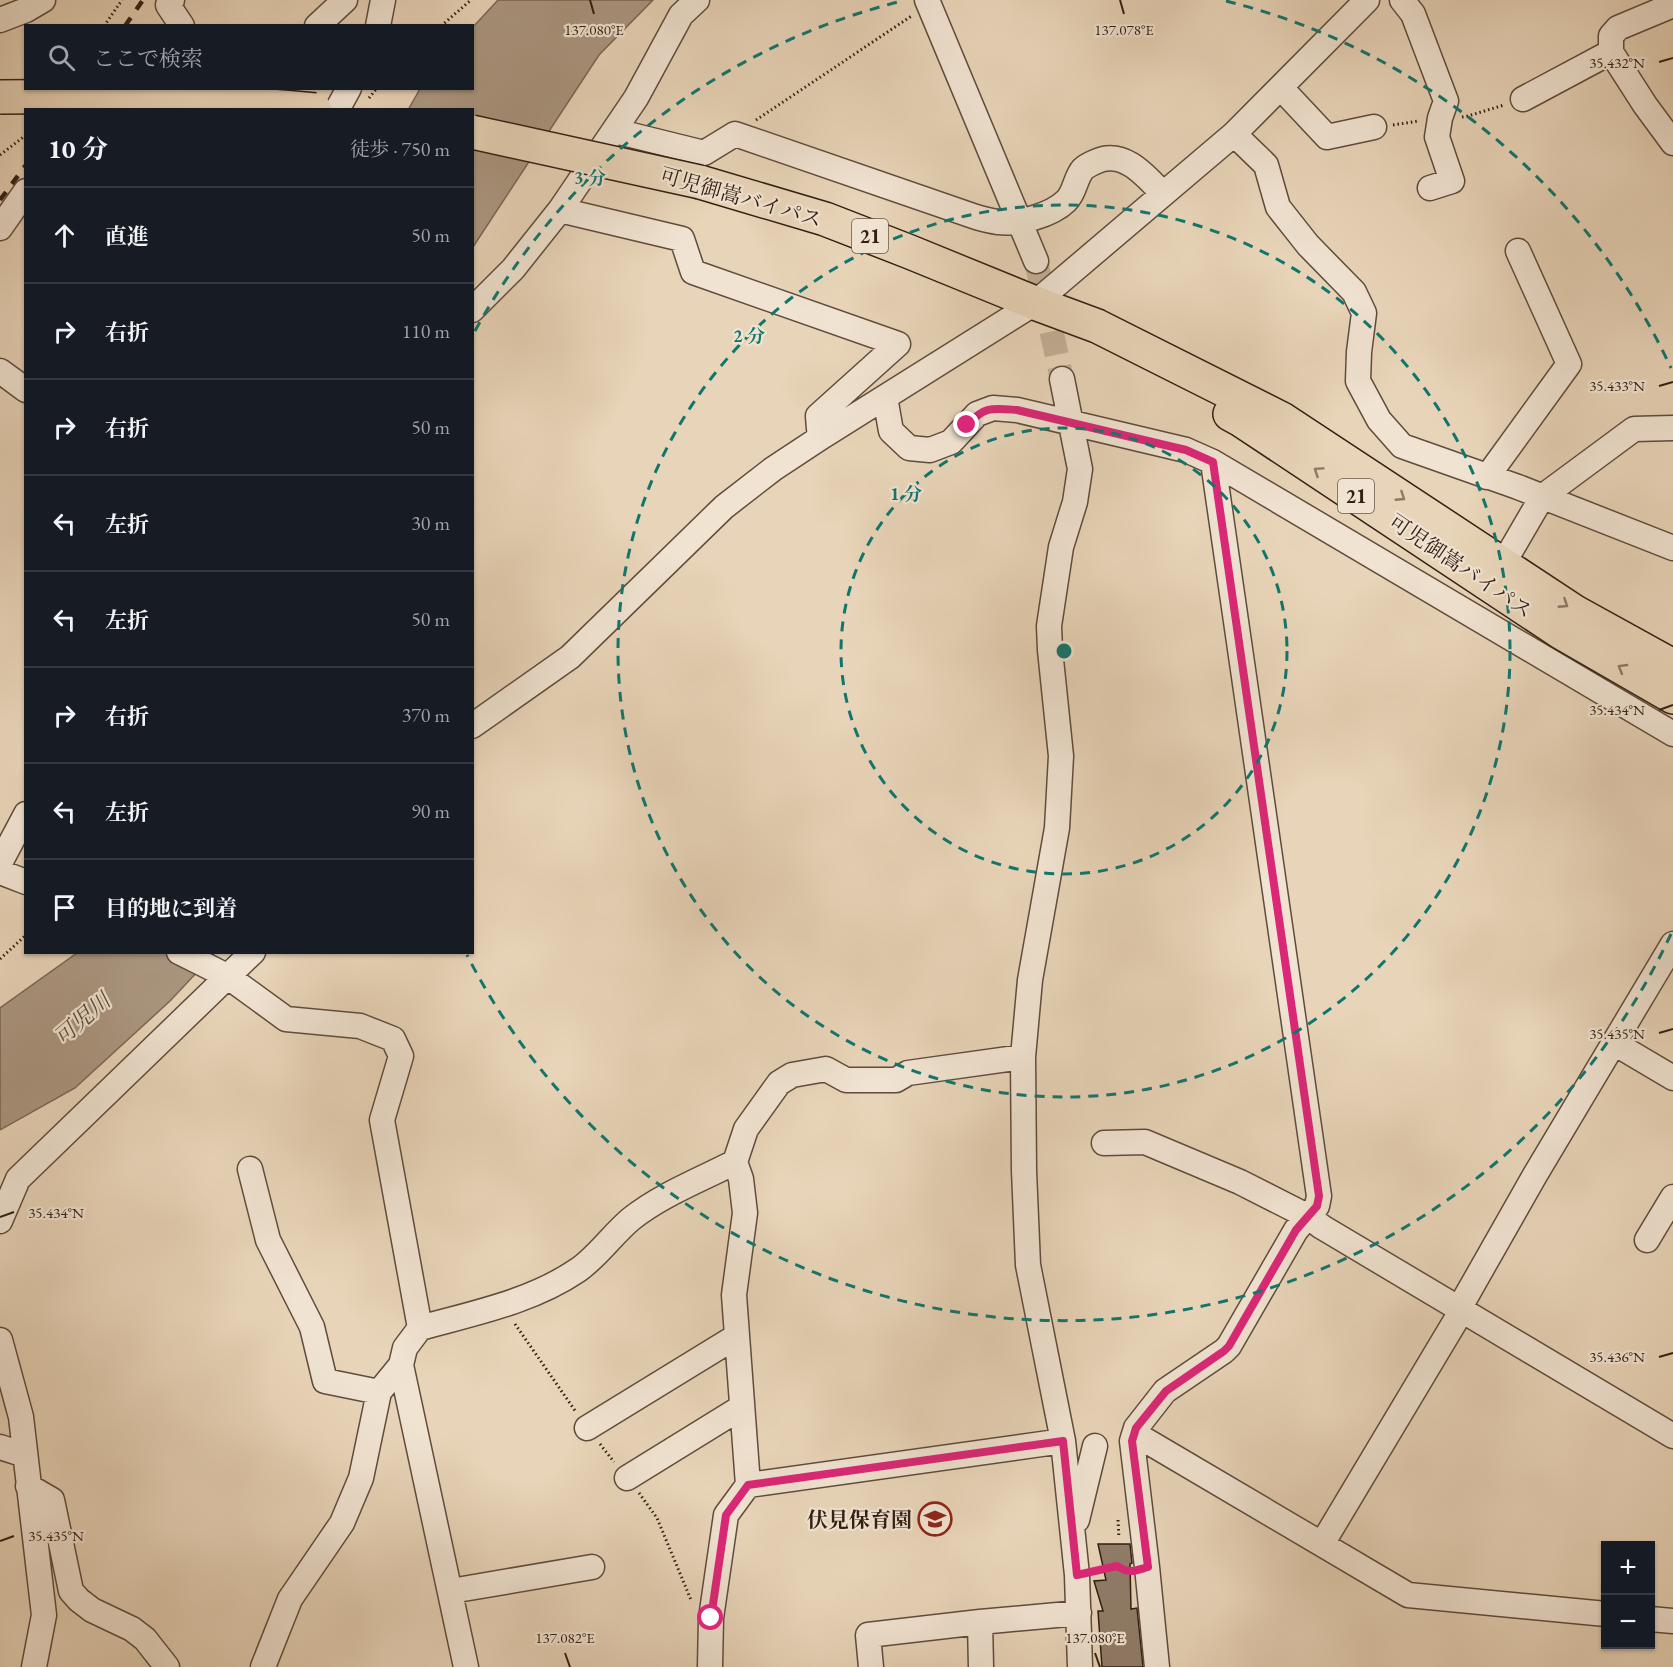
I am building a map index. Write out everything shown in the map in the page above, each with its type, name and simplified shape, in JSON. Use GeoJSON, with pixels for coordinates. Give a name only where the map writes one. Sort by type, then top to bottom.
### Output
{"type":"FeatureCollection","features":[{"type":"Feature","properties":{"kind":"highway"},"geometry":{"type":"LineString","coordinates":[[0,97],[143,98],[232,102],[294,108]]}},
{"type":"Feature","properties":{"kind":"highway","name":"可児御嵩バイパス"},"geometry":{"type":"LineString","coordinates":[[474,132],[700,182],[825,219],[1097,326],[1282,419],[1575,612],[1673,666]]}},
{"type":"Feature","properties":{"kind":"highway","name":"可児御嵩バイパス"},"geometry":{"type":"LineString","coordinates":[[1035,303],[1090,340],[1241,420],[1562,633],[1673,697]]}},
{"type":"Feature","properties":{"kind":"street"},"geometry":{"type":"LineString","coordinates":[[0,20],[26,10],[43,0]]}},
{"type":"Feature","properties":{"kind":"street"},"geometry":{"type":"LineString","coordinates":[[172,0],[168,5],[181,24]]}},
{"type":"Feature","properties":{"kind":"street"},"geometry":{"type":"LineString","coordinates":[[319,24],[345,0]]}},
{"type":"Feature","properties":{"kind":"street"},"geometry":{"type":"LineString","coordinates":[[378,24],[383,0]]}},
{"type":"Feature","properties":{"kind":"street"},"geometry":{"type":"LineString","coordinates":[[474,308],[513,268],[560,210],[636,98],[681,15],[698,0]]}},
{"type":"Feature","properties":{"kind":"street"},"geometry":{"type":"LineString","coordinates":[[474,725],[570,657],[724,507],[773,469],[823,435],[1035,303],[1234,134],[1366,0]]}},
{"type":"Feature","properties":{"kind":"street"},"geometry":{"type":"LineString","coordinates":[[1402,0],[1413,14],[1446,102],[1440,118],[1437,137],[1452,181],[1430,188]]}},
{"type":"Feature","properties":{"kind":"street"},"geometry":{"type":"LineString","coordinates":[[928,2],[1036,261]]}},
{"type":"Feature","properties":{"kind":"street"},"geometry":{"type":"LineString","coordinates":[[1673,4],[1618,28],[1611,36],[1611,52],[1673,143]]}},
{"type":"Feature","properties":{"kind":"street"},"geometry":{"type":"LineString","coordinates":[[1523,99],[1611,52]]}},
{"type":"Feature","properties":{"kind":"street"},"geometry":{"type":"LineString","coordinates":[[1281,88],[1327,137],[1374,127]]}},
{"type":"Feature","properties":{"kind":"street"},"geometry":{"type":"LineString","coordinates":[[164,108],[177,90]]}},
{"type":"Feature","properties":{"kind":"street"},"geometry":{"type":"LineString","coordinates":[[338,108],[348,90]]}},
{"type":"Feature","properties":{"kind":"street"},"geometry":{"type":"LineString","coordinates":[[615,130],[704,153],[735,134],[999,223],[1019,222],[1057,209],[1069,199],[1084,167],[1103,157],[1120,159],[1141,171],[1163,194]]}},
{"type":"Feature","properties":{"kind":"street"},"geometry":{"type":"LineString","coordinates":[[1234,134],[1266,165],[1278,207],[1308,245],[1354,292],[1364,313],[1358,381],[1379,420],[1402,446],[1673,548]]}},
{"type":"Feature","properties":{"kind":"street"},"geometry":{"type":"LineString","coordinates":[[0,228],[24,194]]}},
{"type":"Feature","properties":{"kind":"street"},"geometry":{"type":"LineString","coordinates":[[560,210],[682,239],[693,272],[898,344],[818,416],[819,429],[823,435]]}},
{"type":"Feature","properties":{"kind":"street"},"geometry":{"type":"LineString","coordinates":[[1486,477],[1569,364],[1518,251]]}},
{"type":"Feature","properties":{"kind":"street"},"geometry":{"type":"LineString","coordinates":[[0,371],[24,389]]}},
{"type":"Feature","properties":{"kind":"street"},"geometry":{"type":"LineString","coordinates":[[1062,379],[1080,469],[1076,502],[1061,547],[1049,626],[1060,756],[1057,828],[1030,980],[1023,1057],[1024,1171],[1028,1265],[1063,1441],[1077,1575],[1080,1667]]}},
{"type":"Feature","properties":{"kind":"street"},"geometry":{"type":"LineString","coordinates":[[885,397],[891,431],[909,448],[930,450],[951,442],[977,414],[993,408],[1017,410],[1186,450],[1213,462],[1673,734]]}},
{"type":"Feature","properties":{"kind":"street"},"geometry":{"type":"LineString","coordinates":[[1503,564],[1542,497],[1634,429],[1673,428]]}},
{"type":"Feature","properties":{"kind":"street"},"geometry":{"type":"LineString","coordinates":[[1157,1667],[1148,1567],[1132,1441],[1136,1428],[1166,1391],[1229,1346],[1296,1230],[1317,1206],[1319,1196],[1213,462]]}},
{"type":"Feature","properties":{"kind":"street"},"geometry":{"type":"LineString","coordinates":[[0,863],[24,818]]}},
{"type":"Feature","properties":{"kind":"street"},"geometry":{"type":"LineString","coordinates":[[0,872],[24,881]]}},
{"type":"Feature","properties":{"kind":"street"},"geometry":{"type":"LineString","coordinates":[[1322,1544],[1462,1310],[1464,1300],[1535,1175],[1673,944]]}},
{"type":"Feature","properties":{"kind":"street"},"geometry":{"type":"LineString","coordinates":[[183,954],[227,976],[286,1019],[360,1026],[393,1039],[401,1056],[382,1120],[420,1328]]}},
{"type":"Feature","properties":{"kind":"street"},"geometry":{"type":"LineString","coordinates":[[0,1221],[9,1178],[251,954]]}},
{"type":"Feature","properties":{"kind":"street"},"geometry":{"type":"LineString","coordinates":[[1614,1043],[1673,1078]]}},
{"type":"Feature","properties":{"kind":"street"},"geometry":{"type":"LineString","coordinates":[[710,1667],[711,1618],[726,1515],[748,1485],[734,1295],[745,1213],[741,1179],[735,1162],[746,1129],[779,1083],[792,1075],[826,1069],[846,1080],[896,1080],[908,1073],[1023,1057]]}},
{"type":"Feature","properties":{"kind":"street"},"geometry":{"type":"LineString","coordinates":[[1104,1143],[1145,1142],[1240,1182],[1307,1216],[1673,1436]]}},
{"type":"Feature","properties":{"kind":"street"},"geometry":{"type":"LineString","coordinates":[[466,1667],[401,1365],[405,1348],[420,1328],[502,1306],[547,1288],[580,1269],[630,1220],[656,1202],[735,1162]]}},
{"type":"Feature","properties":{"kind":"street"},"geometry":{"type":"LineString","coordinates":[[250,1169],[268,1240],[312,1327],[325,1381],[379,1392]]}},
{"type":"Feature","properties":{"kind":"street"},"geometry":{"type":"LineString","coordinates":[[1647,1240],[1673,1197]]}},
{"type":"Feature","properties":{"kind":"street"},"geometry":{"type":"LineString","coordinates":[[587,1428],[737,1336]]}},
{"type":"Feature","properties":{"kind":"street"},"geometry":{"type":"LineString","coordinates":[[0,1340],[21,1418],[44,1615],[34,1667]]}},
{"type":"Feature","properties":{"kind":"street"},"geometry":{"type":"LineString","coordinates":[[262,1667],[290,1599],[342,1523],[361,1478],[379,1392],[401,1365]]}},
{"type":"Feature","properties":{"kind":"street"},"geometry":{"type":"LineString","coordinates":[[627,1478],[742,1407]]}},
{"type":"Feature","properties":{"kind":"street"},"geometry":{"type":"LineString","coordinates":[[1135,1434],[1408,1595],[1601,1614]]}},
{"type":"Feature","properties":{"kind":"street"},"geometry":{"type":"LineString","coordinates":[[748,1485],[1063,1441]]}},
{"type":"Feature","properties":{"kind":"street"},"geometry":{"type":"LineString","coordinates":[[1073,1537],[1095,1446]]}},
{"type":"Feature","properties":{"kind":"street"},"geometry":{"type":"LineString","coordinates":[[0,1447],[25,1455]]}},
{"type":"Feature","properties":{"kind":"street"},"geometry":{"type":"LineString","coordinates":[[28,1486],[52,1500],[71,1591],[92,1610],[132,1629],[145,1639],[167,1667]]}},
{"type":"Feature","properties":{"kind":"street"},"geometry":{"type":"LineString","coordinates":[[451,1591],[592,1567]]}},
{"type":"Feature","properties":{"kind":"street"},"geometry":{"type":"LineString","coordinates":[[871,1667],[868,1635],[1079,1613]]}},
{"type":"Feature","properties":{"kind":"street"},"geometry":{"type":"LineString","coordinates":[[1655,1619],[1673,1621]]}},
{"type":"Feature","properties":{"kind":"street"},"geometry":{"type":"LineString","coordinates":[[980,1622],[981,1667]]}},
{"type":"Feature","properties":{"kind":"path"},"geometry":{"type":"LineString","coordinates":[[105,24],[122,0]]}},
{"type":"Feature","properties":{"kind":"path"},"geometry":{"type":"LineString","coordinates":[[443,24],[471,0]]}},
{"type":"Feature","properties":{"kind":"path"},"geometry":{"type":"LineString","coordinates":[[735,134],[928,2]]}},
{"type":"Feature","properties":{"kind":"path"},"geometry":{"type":"LineString","coordinates":[[0,155],[24,137]]}},
{"type":"Feature","properties":{"kind":"path"},"geometry":{"type":"LineString","coordinates":[[0,959],[24,937]]}},
{"type":"Feature","properties":{"kind":"path"},"geometry":{"type":"LineString","coordinates":[[1077,1575],[1117,1566],[1125,1571],[1136,1571],[1148,1567]]}},
{"type":"Feature","properties":{"kind":"water"},"geometry":{"type":"Polygon","coordinates":[[[498,0],[653,0],[599,55],[474,245],[474,108],[409,108],[419,90],[474,90],[474,26],[498,0]]]}},
{"type":"Feature","properties":{"kind":"water","name":"可児川"},"geometry":{"type":"Polygon","coordinates":[[[76,954],[214,954],[170,1001],[75,1088],[0,1130],[0,1008],[76,954]]]}},
{"type":"Feature","properties":{"kind":"building"},"geometry":{"type":"Polygon","coordinates":[[[1098,1544],[1130,1544],[1131,1609],[1137,1608],[1143,1667],[1102,1667],[1098,1611],[1103,1611],[1094,1581],[1106,1580],[1098,1544]]]}},
{"type":"Feature","properties":{"kind":"tunnel"},"geometry":{"type":"LineString","coordinates":[[1036,261],[1062,379]]}},
{"type":"Feature","properties":{"kind":"railway"},"geometry":{"type":"LineString","coordinates":[[126,24],[143,0]]}},
{"type":"Feature","properties":{"kind":"railway"},"geometry":{"type":"LineString","coordinates":[[66,108],[79,90]]}},
{"type":"Feature","properties":{"kind":"railway"},"geometry":{"type":"LineString","coordinates":[[0,200],[24,168]]}},
{"type":"Feature","properties":{"kind":"place","name":"伏見保育園"},"geometry":{"type":"Point","coordinates":[935,1519]}},
{"type":"Feature","properties":{"kind":"route"},"geometry":{"type":"LineString","coordinates":[[711,1618],[726,1515],[748,1485],[1063,1441],[1077,1575],[1117,1566],[1125,1571],[1136,1571],[1148,1567],[1132,1441],[1136,1428],[1166,1391],[1229,1346],[1296,1230],[1317,1206],[1319,1196],[1213,462],[1186,450],[1017,410],[993,408],[977,414],[967,425]]}}]}
